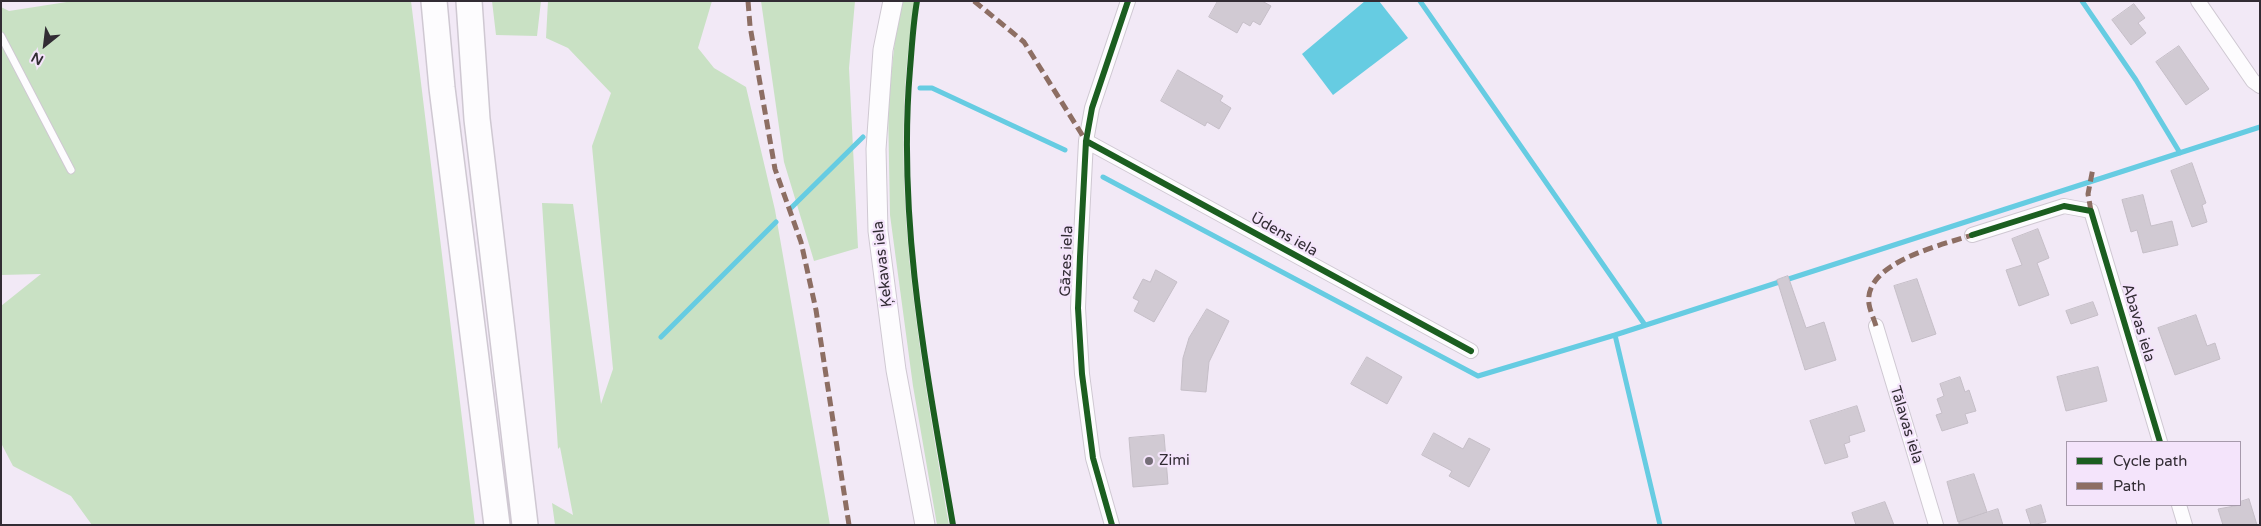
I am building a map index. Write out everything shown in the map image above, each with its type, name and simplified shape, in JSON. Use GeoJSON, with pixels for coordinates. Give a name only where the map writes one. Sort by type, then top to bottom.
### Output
{"type":"FeatureCollection","features":[{"type":"Feature","properties":{"kind":"highway"},"geometry":{"type":"LineString","coordinates":[[434,1],[442,88],[497,525]]}},
{"type":"Feature","properties":{"kind":"highway"},"geometry":{"type":"LineString","coordinates":[[469,1],[477,120],[525,525]]}},
{"type":"Feature","properties":{"kind":"main road","name":"Ķekavas iela"},"geometry":{"type":"LineString","coordinates":[[893,1],[884,50],[876,149],[878,231],[896,370],[925,525]]}},
{"type":"Feature","properties":{"kind":"street","name":"Gāzes iela"},"geometry":{"type":"LineString","coordinates":[[1112,525],[1093,458],[1082,374],[1078,308],[1086,141],[1092,108],[1128,1]]}},
{"type":"Feature","properties":{"kind":"street"},"geometry":{"type":"LineString","coordinates":[[2198,1],[2254,81],[2260,86]]}},
{"type":"Feature","properties":{"kind":"street","name":"Ūdens iela"},"geometry":{"type":"LineString","coordinates":[[1086,141],[1470,350]]}},
{"type":"Feature","properties":{"kind":"street","name":"Abavas iela"},"geometry":{"type":"LineString","coordinates":[[1972,235],[2064,206],[2091,211],[2160,441]]}},
{"type":"Feature","properties":{"kind":"street","name":"Tālavas iela"},"geometry":{"type":"LineString","coordinates":[[1876,326],[1936,525]]}},
{"type":"Feature","properties":{"kind":"street"},"geometry":{"type":"LineString","coordinates":[[2179,506],[2185,525]]}},
{"type":"Feature","properties":{"kind":"lane"},"geometry":{"type":"LineString","coordinates":[[1,36],[71,170]]}},
{"type":"Feature","properties":{"kind":"green space"},"geometry":{"type":"Polygon","coordinates":[[[73,1],[411,1],[475,525],[92,525],[71,496],[13,466],[1,443],[1,306],[41,274],[1,275],[1,7],[9,11],[73,1]]]}},
{"type":"Feature","properties":{"kind":"green space"},"geometry":{"type":"Polygon","coordinates":[[[492,1],[541,1],[537,36],[496,35],[492,1]]]}},
{"type":"Feature","properties":{"kind":"green space"},"geometry":{"type":"Polygon","coordinates":[[[548,1],[712,1],[698,48],[714,68],[746,87],[775,210],[830,525],[555,525],[552,503],[573,515],[560,447],[558,449],[542,203],[573,204],[601,404],[613,369],[592,146],[611,93],[568,48],[546,38],[548,1]]]}},
{"type":"Feature","properties":{"kind":"green space"},"geometry":{"type":"Polygon","coordinates":[[[761,1],[855,1],[849,68],[858,248],[814,261],[784,162],[761,1]]]}},
{"type":"Feature","properties":{"kind":"green space"},"geometry":{"type":"Polygon","coordinates":[[[899,1],[915,1],[907,67],[904,133],[905,198],[910,264],[918,329],[949,525],[937,525],[913,386],[890,215],[888,106],[899,1]]]}},
{"type":"Feature","properties":{"kind":"water"},"geometry":{"type":"Polygon","coordinates":[[[1365,1],[1379,1],[1408,38],[1333,95],[1302,54],[1365,1]]]}},
{"type":"Feature","properties":{"kind":"building"},"geometry":{"type":"Polygon","coordinates":[[[1218,1],[1262,1],[1271,6],[1260,25],[1253,21],[1250,26],[1243,22],[1237,33],[1209,17],[1218,1]]]}},
{"type":"Feature","properties":{"kind":"building"},"geometry":{"type":"Polygon","coordinates":[[[2134,4],[2145,18],[2138,23],[2146,33],[2131,45],[2112,20],[2134,4]]]}},
{"type":"Feature","properties":{"kind":"building"},"geometry":{"type":"Polygon","coordinates":[[[2179,46],[2209,89],[2186,105],[2156,62],[2179,46]]]}},
{"type":"Feature","properties":{"kind":"building"},"geometry":{"type":"Polygon","coordinates":[[[1178,70],[1223,96],[1220,101],[1231,108],[1219,129],[1207,122],[1205,126],[1161,101],[1178,70]]]}},
{"type":"Feature","properties":{"kind":"building"},"geometry":{"type":"Polygon","coordinates":[[[2192,163],[2206,203],[2202,205],[2207,222],[2192,227],[2171,171],[2192,163]]]}},
{"type":"Feature","properties":{"kind":"building"},"geometry":{"type":"Polygon","coordinates":[[[2143,195],[2151,226],[2172,221],[2178,245],[2143,253],[2137,230],[2131,232],[2122,200],[2143,195]]]}},
{"type":"Feature","properties":{"kind":"building"},"geometry":{"type":"Polygon","coordinates":[[[2038,229],[2049,258],[2037,263],[2049,295],[2019,306],[2006,270],[2022,265],[2012,239],[2038,229]]]}},
{"type":"Feature","properties":{"kind":"building"},"geometry":{"type":"Polygon","coordinates":[[[1156,270],[1177,282],[1154,322],[1134,311],[1139,301],[1133,298],[1143,279],[1150,282],[1156,270]]]}},
{"type":"Feature","properties":{"kind":"building"},"geometry":{"type":"Polygon","coordinates":[[[1788,276],[1806,328],[1824,322],[1836,360],[1805,370],[1777,280],[1788,276]]]}},
{"type":"Feature","properties":{"kind":"building"},"geometry":{"type":"Polygon","coordinates":[[[1917,279],[1936,334],[1912,342],[1894,286],[1917,279]]]}},
{"type":"Feature","properties":{"kind":"building"},"geometry":{"type":"Polygon","coordinates":[[[2093,302],[2098,315],[2071,324],[2066,311],[2093,302]]]}},
{"type":"Feature","properties":{"kind":"building"},"geometry":{"type":"Polygon","coordinates":[[[1207,309],[1229,321],[1209,362],[1206,392],[1181,390],[1183,358],[1189,338],[1207,309]]]}},
{"type":"Feature","properties":{"kind":"building"},"geometry":{"type":"Polygon","coordinates":[[[2196,315],[2207,346],[2215,343],[2220,359],[2175,375],[2158,328],[2196,315]]]}},
{"type":"Feature","properties":{"kind":"building"},"geometry":{"type":"Polygon","coordinates":[[[1367,357],[1402,377],[1387,404],[1351,384],[1367,357]]]}},
{"type":"Feature","properties":{"kind":"building"},"geometry":{"type":"Polygon","coordinates":[[[2098,367],[2107,401],[2066,411],[2057,377],[2098,367]]]}},
{"type":"Feature","properties":{"kind":"building"},"geometry":{"type":"Polygon","coordinates":[[[1960,377],[1965,392],[1969,390],[1976,411],[1965,414],[1968,423],[1942,431],[1936,415],[1942,413],[1937,399],[1944,396],[1940,384],[1960,377]]]}},
{"type":"Feature","properties":{"kind":"building"},"geometry":{"type":"Polygon","coordinates":[[[1857,406],[1865,431],[1849,436],[1850,442],[1844,444],[1848,457],[1825,464],[1810,421],[1857,406]]]}},
{"type":"Feature","properties":{"kind":"building"},"geometry":{"type":"Polygon","coordinates":[[[1434,433],[1463,449],[1469,438],[1490,449],[1469,487],[1449,476],[1452,471],[1422,455],[1434,433]]]}},
{"type":"Feature","properties":{"kind":"building","name":"Zimi"},"geometry":{"type":"Polygon","coordinates":[[[1164,435],[1168,484],[1133,487],[1129,438],[1164,435]]]}},
{"type":"Feature","properties":{"kind":"building"},"geometry":{"type":"Polygon","coordinates":[[[1974,474],[1987,512],[1958,522],[1947,482],[1974,474]]]}},
{"type":"Feature","properties":{"kind":"building"},"geometry":{"type":"Polygon","coordinates":[[[2249,499],[2257,525],[2223,525],[2218,509],[2241,506],[2241,502],[2249,499]]]}},
{"type":"Feature","properties":{"kind":"building"},"geometry":{"type":"Polygon","coordinates":[[[1885,502],[1894,525],[1856,525],[1852,513],[1885,502]]]}},
{"type":"Feature","properties":{"kind":"building"},"geometry":{"type":"Polygon","coordinates":[[[2041,505],[2046,522],[2031,525],[2026,510],[2041,505]]]}},
{"type":"Feature","properties":{"kind":"building"},"geometry":{"type":"Polygon","coordinates":[[[1998,509],[2003,525],[1959,525],[1959,522],[1998,509]]]}},
{"type":"Feature","properties":{"kind":"waterway"},"geometry":{"type":"LineString","coordinates":[[1420,1],[1645,325]]}},
{"type":"Feature","properties":{"kind":"waterway"},"geometry":{"type":"LineString","coordinates":[[2082,1],[2136,80],[2180,153]]}},
{"type":"Feature","properties":{"kind":"waterway"},"geometry":{"type":"LineString","coordinates":[[920,88],[932,88],[1065,150]]}},
{"type":"Feature","properties":{"kind":"waterway"},"geometry":{"type":"LineString","coordinates":[[1660,525],[1615,335],[2260,127]]}},
{"type":"Feature","properties":{"kind":"waterway"},"geometry":{"type":"LineString","coordinates":[[791,208],[863,137]]}},
{"type":"Feature","properties":{"kind":"waterway"},"geometry":{"type":"LineString","coordinates":[[1103,177],[1478,376],[1615,335]]}},
{"type":"Feature","properties":{"kind":"waterway"},"geometry":{"type":"LineString","coordinates":[[661,337],[776,222]]}},
{"type":"Feature","properties":{"kind":"marked path"},"geometry":{"type":"LineString","coordinates":[[748,1],[750,26],[775,169],[801,242],[816,310],[849,525]]}},
{"type":"Feature","properties":{"kind":"marked path"},"geometry":{"type":"LineString","coordinates":[[974,1],[1024,42],[1086,141]]}},
{"type":"Feature","properties":{"kind":"marked path"},"geometry":{"type":"LineString","coordinates":[[2091,211],[2088,194],[2093,168]]}},
{"type":"Feature","properties":{"kind":"marked path"},"geometry":{"type":"LineString","coordinates":[[1876,326],[1869,304],[1871,289],[1878,277],[1891,266],[1907,258],[1925,250],[1972,235]]}},
{"type":"Feature","properties":{"kind":"cycle path"},"geometry":{"type":"LineString","coordinates":[[917,1],[910,69],[907,127],[911,241],[933,411],[953,525]]}},
{"type":"Feature","properties":{"kind":"cycle path"},"geometry":{"type":"LineString","coordinates":[[1112,525],[1093,458],[1082,374],[1078,308],[1086,141],[1092,108],[1128,1]]}},
{"type":"Feature","properties":{"kind":"cycle path"},"geometry":{"type":"LineString","coordinates":[[1086,141],[1471,351]]}},
{"type":"Feature","properties":{"kind":"cycle path"},"geometry":{"type":"LineString","coordinates":[[1972,235],[2064,206],[2091,211],[2160,441]]}},
{"type":"Feature","properties":{"kind":"place","name":"Zimi"},"geometry":{"type":"Point","coordinates":[1149,461]}}]}
